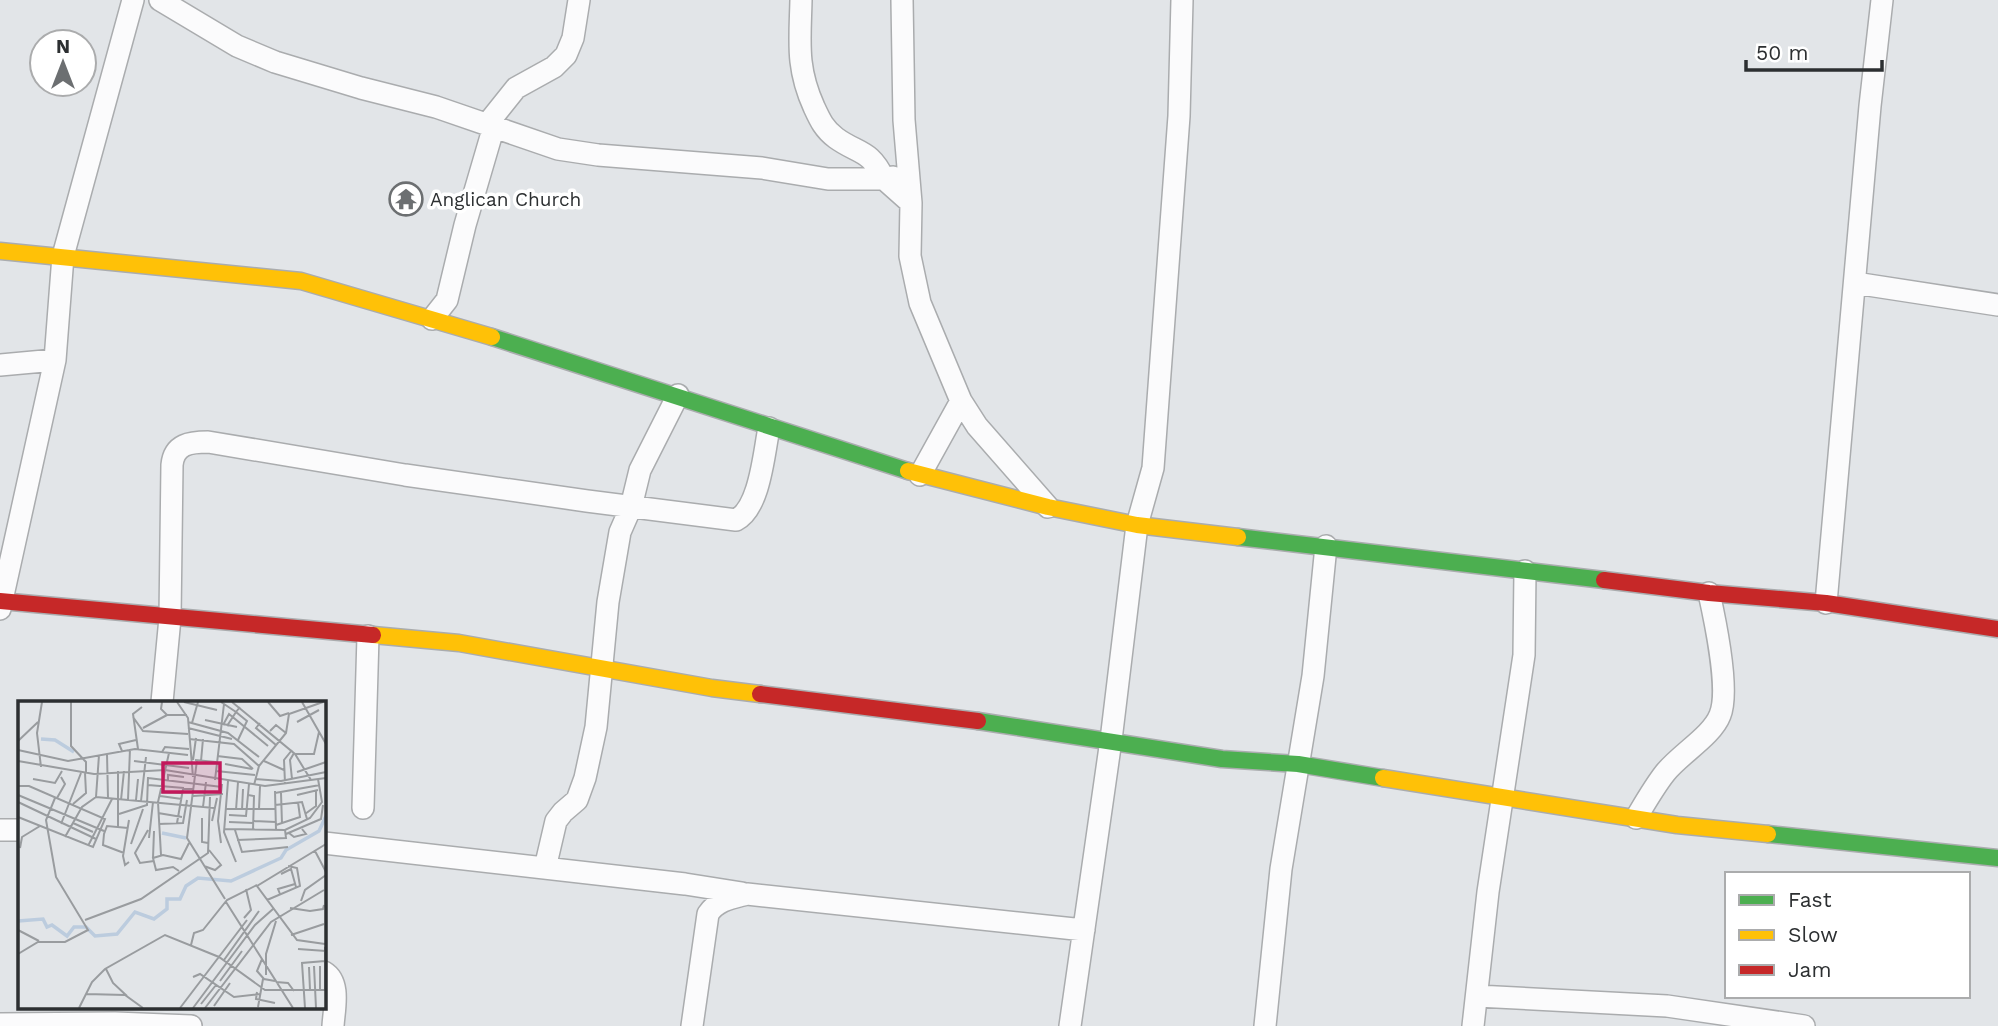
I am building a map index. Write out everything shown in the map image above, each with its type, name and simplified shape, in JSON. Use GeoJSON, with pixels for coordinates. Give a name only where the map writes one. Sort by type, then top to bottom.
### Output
{"type":"FeatureCollection","features":[{"type":"Feature","properties":{"kind":"street"},"geometry":{"type":"LineString","coordinates":[[133,0],[63,256],[55,360],[1,604],[459,643],[712,688],[1020,726],[1222,759],[1298,764],[1636,818],[1998,858]]}},
{"type":"Feature","properties":{"kind":"street"},"geometry":{"type":"LineString","coordinates":[[160,0],[237,46],[275,62],[491,125],[537,143],[583,154],[762,168],[828,179],[884,179],[909,173]]}},
{"type":"Feature","properties":{"kind":"street"},"geometry":{"type":"LineString","coordinates":[[432,319],[447,300],[491,125],[516,88],[554,66],[566,55],[573,38],[579,0]]}},
{"type":"Feature","properties":{"kind":"street"},"geometry":{"type":"LineString","coordinates":[[801,0],[799,62],[804,85],[822,125],[843,143],[859,149],[870,158],[884,179],[911,202]]}},
{"type":"Feature","properties":{"kind":"street"},"geometry":{"type":"LineString","coordinates":[[902,0],[904,120],[911,202],[910,256],[915,286],[961,401],[977,426],[1048,506]]}},
{"type":"Feature","properties":{"kind":"street"},"geometry":{"type":"LineString","coordinates":[[1070,1026],[1111,740],[1136,525],[1153,468],[1182,74],[1182,0]]}},
{"type":"Feature","properties":{"kind":"street"},"geometry":{"type":"LineString","coordinates":[[1826,603],[1870,106],[1882,0]]}},
{"type":"Feature","properties":{"kind":"street"},"geometry":{"type":"LineString","coordinates":[[0,251],[301,281],[678,395],[769,428],[920,475],[1136,525],[1709,593],[1826,603],[1998,629]]}},
{"type":"Feature","properties":{"kind":"street"},"geometry":{"type":"LineString","coordinates":[[1855,283],[1998,305]]}},
{"type":"Feature","properties":{"kind":"street"},"geometry":{"type":"LineString","coordinates":[[0,365],[55,360]]}},
{"type":"Feature","properties":{"kind":"street"},"geometry":{"type":"LineString","coordinates":[[545,868],[556,821],[578,800],[585,778],[596,727],[614,562],[620,532],[631,507],[640,470],[678,395]]}},
{"type":"Feature","properties":{"kind":"street"},"geometry":{"type":"LineString","coordinates":[[920,475],[961,401]]}},
{"type":"Feature","properties":{"kind":"street"},"geometry":{"type":"LineString","coordinates":[[162,701],[170,618],[173,458],[178,448],[189,443],[208,442],[405,475],[736,520],[743,516],[751,504],[769,428]]}},
{"type":"Feature","properties":{"kind":"street"},"geometry":{"type":"LineString","coordinates":[[1265,1026],[1281,869],[1313,676],[1326,546]]}},
{"type":"Feature","properties":{"kind":"street"},"geometry":{"type":"LineString","coordinates":[[1473,1026],[1502,797],[1524,654],[1525,571]]}},
{"type":"Feature","properties":{"kind":"street"},"geometry":{"type":"LineString","coordinates":[[1636,818],[1666,772],[1714,725],[1721,712],[1722,674],[1709,593]]}},
{"type":"Feature","properties":{"kind":"street"},"geometry":{"type":"LineString","coordinates":[[363,808],[368,636]]}},
{"type":"Feature","properties":{"kind":"street"},"geometry":{"type":"LineString","coordinates":[[0,830],[18,830]]}},
{"type":"Feature","properties":{"kind":"street"},"geometry":{"type":"LineString","coordinates":[[326,843],[685,884],[747,894],[1084,930]]}},
{"type":"Feature","properties":{"kind":"street"},"geometry":{"type":"LineString","coordinates":[[685,884],[702,901],[708,914]]}},
{"type":"Feature","properties":{"kind":"street"},"geometry":{"type":"LineString","coordinates":[[692,1026],[708,914],[723,900],[747,894]]}},
{"type":"Feature","properties":{"kind":"street"},"geometry":{"type":"LineString","coordinates":[[326,974],[332,978],[334,986],[333,1026]]}},
{"type":"Feature","properties":{"kind":"street"},"geometry":{"type":"LineString","coordinates":[[1477,996],[1667,1006],[1804,1026]]}},
{"type":"Feature","properties":{"kind":"street"},"geometry":{"type":"LineString","coordinates":[[0,1024],[191,1026]]}},
{"type":"Feature","properties":{"kind":"traffic: fast"},"geometry":{"type":"LineString","coordinates":[[492,337],[908,471]]}},
{"type":"Feature","properties":{"kind":"traffic: fast"},"geometry":{"type":"LineString","coordinates":[[1238,537],[1604,580]]}},
{"type":"Feature","properties":{"kind":"traffic: fast"},"geometry":{"type":"LineString","coordinates":[[978,721],[1222,759],[1298,764],[1383,778]]}},
{"type":"Feature","properties":{"kind":"traffic: fast"},"geometry":{"type":"LineString","coordinates":[[1768,834],[1998,858]]}},
{"type":"Feature","properties":{"kind":"traffic: slow"},"geometry":{"type":"LineString","coordinates":[[0,251],[301,281],[492,337]]}},
{"type":"Feature","properties":{"kind":"traffic: slow"},"geometry":{"type":"LineString","coordinates":[[908,471],[1048,507],[1137,525],[1238,537]]}},
{"type":"Feature","properties":{"kind":"traffic: slow"},"geometry":{"type":"LineString","coordinates":[[373,635],[459,643],[712,688],[760,694]]}},
{"type":"Feature","properties":{"kind":"traffic: slow"},"geometry":{"type":"LineString","coordinates":[[1383,778],[1677,825],[1768,834]]}},
{"type":"Feature","properties":{"kind":"traffic: jam"},"geometry":{"type":"LineString","coordinates":[[1604,580],[1709,593],[1826,603],[1998,629]]}},
{"type":"Feature","properties":{"kind":"traffic: jam"},"geometry":{"type":"LineString","coordinates":[[0,601],[373,635]]}},
{"type":"Feature","properties":{"kind":"traffic: jam"},"geometry":{"type":"LineString","coordinates":[[760,694],[978,721]]}},
{"type":"Feature","properties":{"kind":"place","name":"Anglican Church"},"geometry":{"type":"Point","coordinates":[406,199]}}]}
